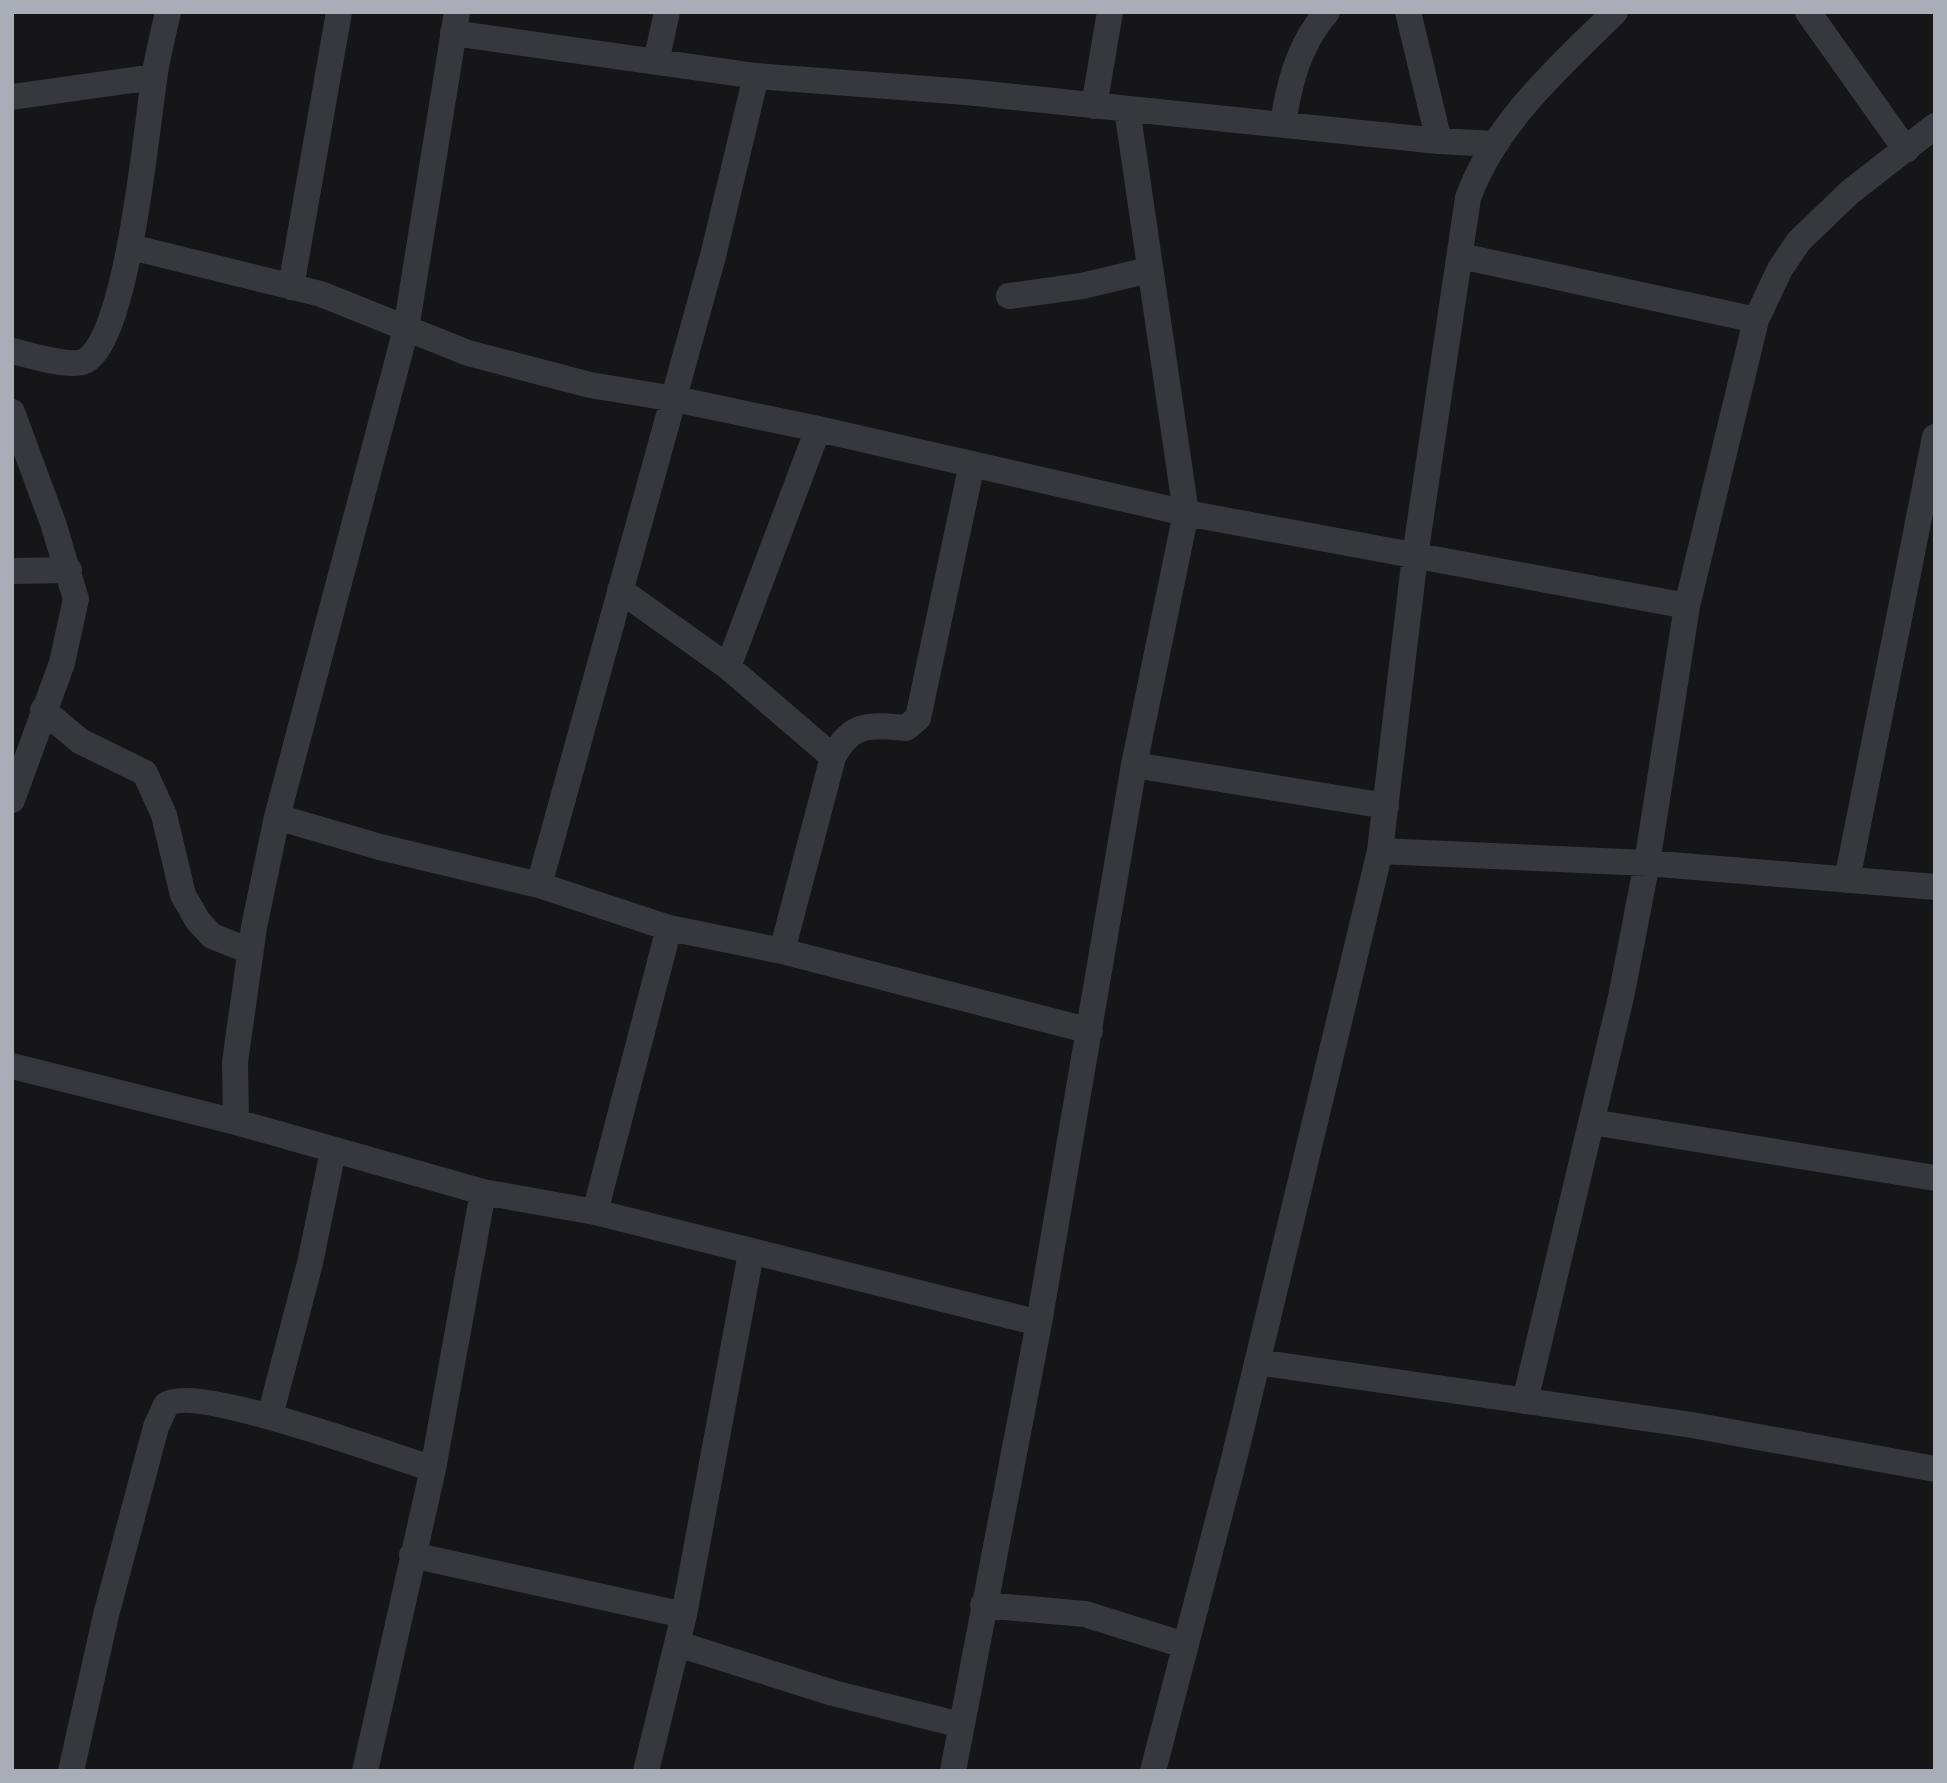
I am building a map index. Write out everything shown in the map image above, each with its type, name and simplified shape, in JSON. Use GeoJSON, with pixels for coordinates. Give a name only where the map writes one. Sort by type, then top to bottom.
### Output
{"type":"FeatureCollection","features":[{"type":"Feature","properties":{"kind":"street"},"geometry":{"type":"LineString","coordinates":[[12,351],[74,364],[97,352],[102,344],[131,247],[154,77],[168,12]]}},
{"type":"Feature","properties":{"kind":"street"},"geometry":{"type":"LineString","coordinates":[[291,287],[339,12]]}},
{"type":"Feature","properties":{"kind":"street"},"geometry":{"type":"LineString","coordinates":[[656,62],[667,12]]}},
{"type":"Feature","properties":{"kind":"street"},"geometry":{"type":"LineString","coordinates":[[1094,106],[1110,12]]}},
{"type":"Feature","properties":{"kind":"street"},"geometry":{"type":"LineString","coordinates":[[1283,124],[1287,94],[1301,52],[1326,12]]}},
{"type":"Feature","properties":{"kind":"street"},"geometry":{"type":"LineString","coordinates":[[1408,12],[1439,141]]}},
{"type":"Feature","properties":{"kind":"street"},"geometry":{"type":"LineString","coordinates":[[1153,1771],[1257,1362],[1380,851],[1415,556],[1468,198],[1477,174],[1495,144],[1524,107],[1615,12]]}},
{"type":"Feature","properties":{"kind":"street"},"geometry":{"type":"LineString","coordinates":[[1808,12],[1906,150]]}},
{"type":"Feature","properties":{"kind":"street"},"geometry":{"type":"LineString","coordinates":[[236,1122],[235,1062],[250,951],[277,817],[406,329],[455,22],[656,62],[756,76],[1127,109],[1439,141],[1495,144]]}},
{"type":"Feature","properties":{"kind":"street"},"geometry":{"type":"LineString","coordinates":[[538,885],[675,399],[756,76]]}},
{"type":"Feature","properties":{"kind":"street"},"geometry":{"type":"LineString","coordinates":[[12,97],[154,77]]}},
{"type":"Feature","properties":{"kind":"street"},"geometry":{"type":"LineString","coordinates":[[953,1771],[1039,1323],[1134,765],[1186,513],[1127,109]]}},
{"type":"Feature","properties":{"kind":"street"},"geometry":{"type":"LineString","coordinates":[[1525,1401],[1592,1122],[1647,863],[1687,606],[1756,320],[1780,269],[1799,241],[1850,192],[1935,126]]}},
{"type":"Feature","properties":{"kind":"street"},"geometry":{"type":"LineString","coordinates":[[131,247],[346,302],[406,329],[502,363],[590,385],[675,399],[818,429],[1186,513],[1687,606]]}},
{"type":"Feature","properties":{"kind":"street"},"geometry":{"type":"LineString","coordinates":[[1461,256],[1756,320]]}},
{"type":"Feature","properties":{"kind":"street"},"geometry":{"type":"LineString","coordinates":[[1009,296],[1082,286],[1149,270]]}},
{"type":"Feature","properties":{"kind":"street"},"geometry":{"type":"LineString","coordinates":[[12,412],[69,570],[76,599],[74,621],[62,663],[12,800]]}},
{"type":"Feature","properties":{"kind":"street"},"geometry":{"type":"LineString","coordinates":[[728,667],[818,429]]}},
{"type":"Feature","properties":{"kind":"street"},"geometry":{"type":"LineString","coordinates":[[1847,880],[1935,437]]}},
{"type":"Feature","properties":{"kind":"street"},"geometry":{"type":"LineString","coordinates":[[782,951],[833,757],[845,739],[864,728],[878,724],[906,728],[918,718],[972,464]]}},
{"type":"Feature","properties":{"kind":"street"},"geometry":{"type":"LineString","coordinates":[[12,571],[69,570]]}},
{"type":"Feature","properties":{"kind":"street"},"geometry":{"type":"LineString","coordinates":[[620,590],[728,667],[833,757]]}},
{"type":"Feature","properties":{"kind":"street"},"geometry":{"type":"LineString","coordinates":[[43,710],[80,741],[145,773],[164,815],[189,906],[212,936],[250,951]]}},
{"type":"Feature","properties":{"kind":"street"},"geometry":{"type":"LineString","coordinates":[[1134,765],[1386,806]]}},
{"type":"Feature","properties":{"kind":"street"},"geometry":{"type":"LineString","coordinates":[[277,817],[380,847],[538,885],[669,928],[782,951],[1090,1031]]}},
{"type":"Feature","properties":{"kind":"street"},"geometry":{"type":"LineString","coordinates":[[1380,851],[1647,863],[1935,887]]}},
{"type":"Feature","properties":{"kind":"street"},"geometry":{"type":"LineString","coordinates":[[595,1212],[669,928]]}},
{"type":"Feature","properties":{"kind":"street"},"geometry":{"type":"LineString","coordinates":[[12,1066],[236,1122],[483,1192],[595,1212],[1039,1323]]}},
{"type":"Feature","properties":{"kind":"street"},"geometry":{"type":"LineString","coordinates":[[1592,1122],[1935,1178]]}},
{"type":"Feature","properties":{"kind":"street"},"geometry":{"type":"LineString","coordinates":[[270,1416],[310,1263],[333,1151]]}},
{"type":"Feature","properties":{"kind":"street"},"geometry":{"type":"LineString","coordinates":[[365,1771],[433,1469],[483,1192]]}},
{"type":"Feature","properties":{"kind":"street"},"geometry":{"type":"LineString","coordinates":[[646,1771],[684,1615],[751,1253]]}},
{"type":"Feature","properties":{"kind":"street"},"geometry":{"type":"LineString","coordinates":[[1257,1362],[1692,1425],[1935,1469]]}},
{"type":"Feature","properties":{"kind":"street"},"geometry":{"type":"LineString","coordinates":[[71,1771],[106,1615],[156,1427],[166,1405],[183,1399],[270,1416],[433,1469]]}},
{"type":"Feature","properties":{"kind":"street"},"geometry":{"type":"LineString","coordinates":[[412,1555],[684,1615]]}},
{"type":"Feature","properties":{"kind":"street"},"geometry":{"type":"LineString","coordinates":[[983,1605],[1085,1614],[1184,1645]]}},
{"type":"Feature","properties":{"kind":"street"},"geometry":{"type":"LineString","coordinates":[[678,1644],[833,1693],[961,1726]]}}]}
